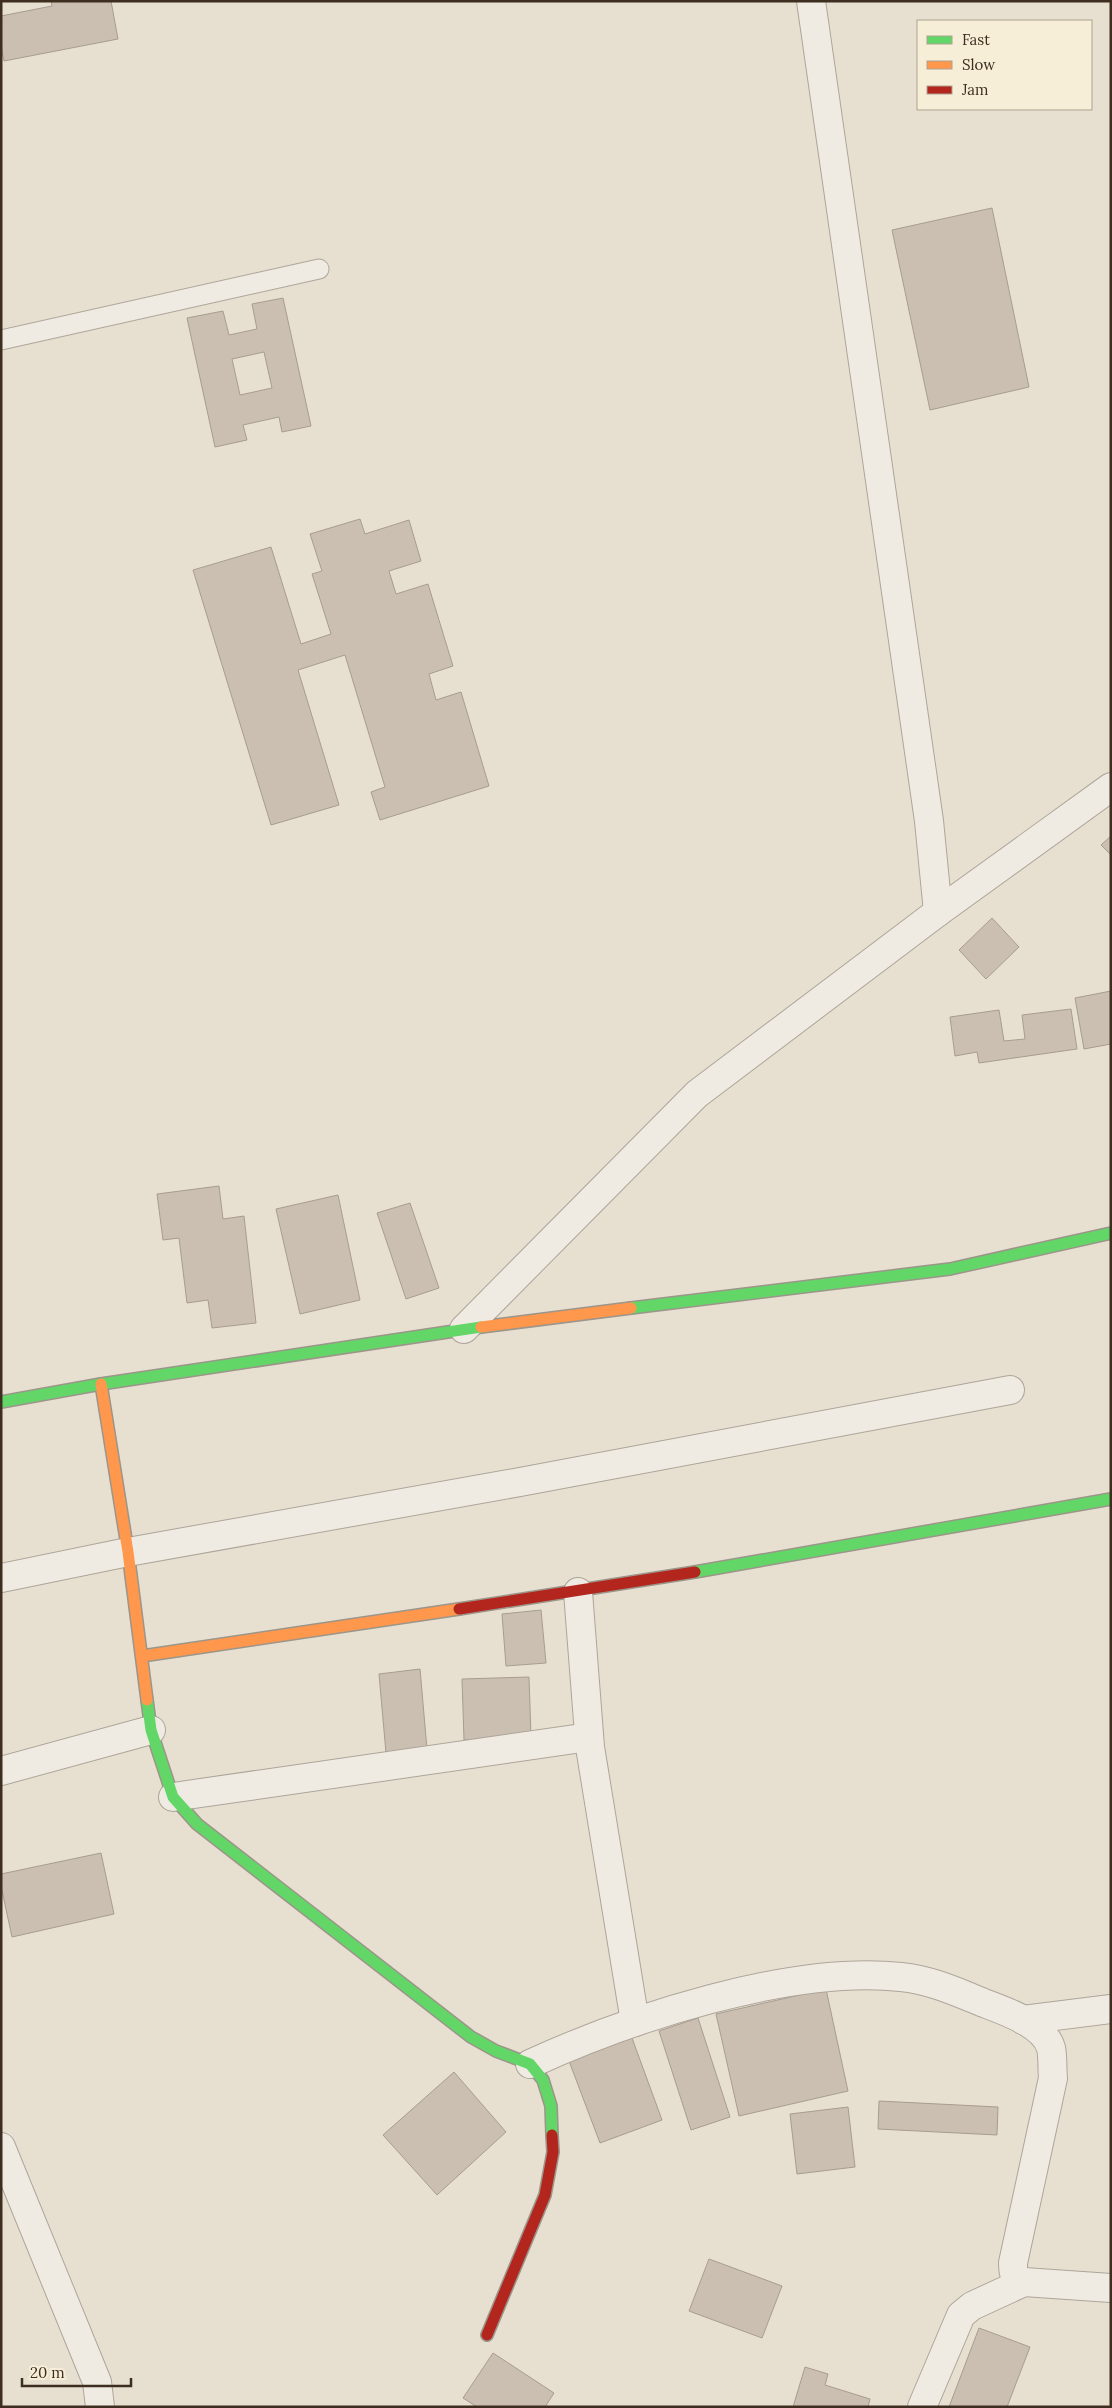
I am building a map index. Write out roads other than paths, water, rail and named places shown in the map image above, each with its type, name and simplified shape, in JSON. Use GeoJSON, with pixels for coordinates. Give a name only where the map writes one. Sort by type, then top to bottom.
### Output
{"type":"FeatureCollection","features":[{"type":"Feature","properties":{"kind":"street"},"geometry":{"type":"LineString","coordinates":[[811,1],[930,821],[938,912]]}},
{"type":"Feature","properties":{"kind":"street"},"geometry":{"type":"LineString","coordinates":[[464,1329],[697,1094],[938,912],[1111,788]]}},
{"type":"Feature","properties":{"kind":"street"},"geometry":{"type":"LineString","coordinates":[[1,1402],[101,1384],[464,1329],[950,1269],[1111,1233]]}},
{"type":"Feature","properties":{"kind":"street"},"geometry":{"type":"LineString","coordinates":[[101,1384],[128,1552],[151,1730],[173,1797],[197,1824],[471,2037],[496,2051],[530,2064],[543,2080],[551,2106],[552,2152],[545,2195],[487,2335]]}},
{"type":"Feature","properties":{"kind":"street"},"geometry":{"type":"LineString","coordinates":[[1,1578],[128,1552],[520,1482],[1010,1390]]}},
{"type":"Feature","properties":{"kind":"street"},"geometry":{"type":"LineString","coordinates":[[142,1656],[578,1592],[1111,1499]]}},
{"type":"Feature","properties":{"kind":"street"},"geometry":{"type":"LineString","coordinates":[[578,1592],[589,1737],[635,2022]]}},
{"type":"Feature","properties":{"kind":"street"},"geometry":{"type":"LineString","coordinates":[[1,1772],[151,1730]]}},
{"type":"Feature","properties":{"kind":"street"},"geometry":{"type":"LineString","coordinates":[[173,1797],[589,1737]]}},
{"type":"Feature","properties":{"kind":"street"},"geometry":{"type":"LineString","coordinates":[[530,2064],[635,2022],[712,2000],[791,1981],[862,1975],[902,1977],[939,1985],[1023,2020],[1035,2027],[1051,2047],[1053,2078],[1013,2263],[1013,2273],[1016,2279],[1024,2282],[1111,2288]]}},
{"type":"Feature","properties":{"kind":"street"},"geometry":{"type":"LineString","coordinates":[[1023,2020],[1111,2009]]}},
{"type":"Feature","properties":{"kind":"street"},"geometry":{"type":"LineString","coordinates":[[1,2147],[97,2382],[100,2407]]}},
{"type":"Feature","properties":{"kind":"street"},"geometry":{"type":"LineString","coordinates":[[922,2407],[960,2315],[972,2306],[1024,2282]]}},
{"type":"Feature","properties":{"kind":"lane"},"geometry":{"type":"LineString","coordinates":[[1,340],[319,269]]}}]}
